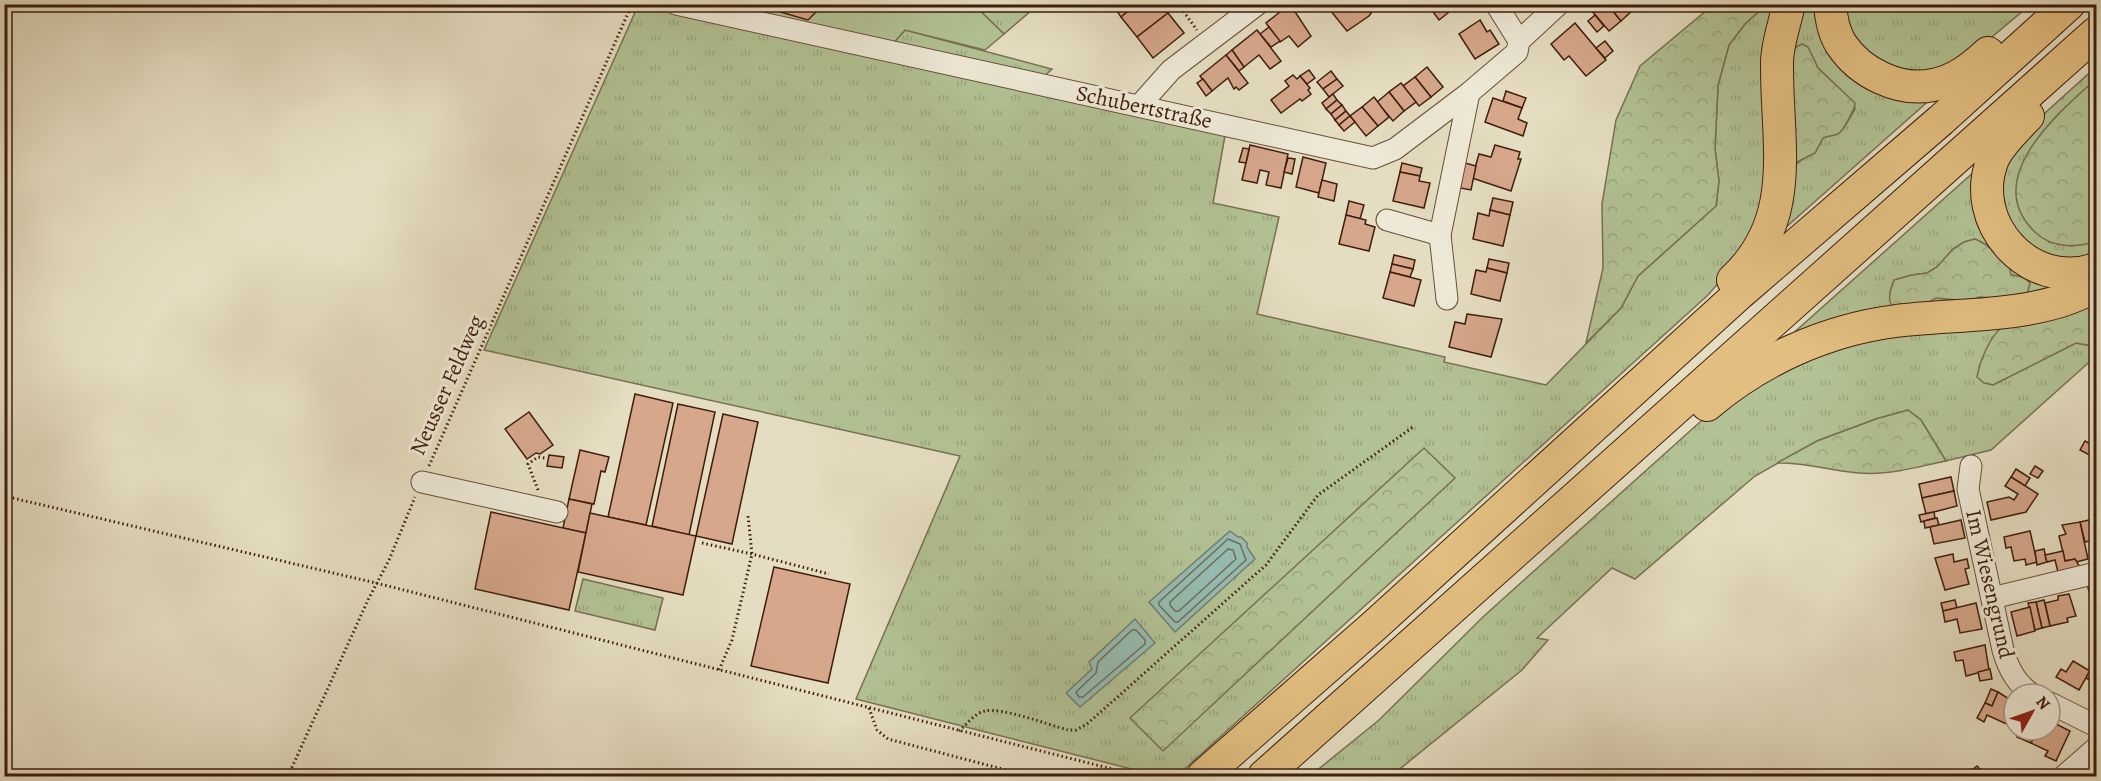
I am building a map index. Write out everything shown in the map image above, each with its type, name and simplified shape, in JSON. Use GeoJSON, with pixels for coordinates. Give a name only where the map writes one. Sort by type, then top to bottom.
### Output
{"type":"FeatureCollection","features":[{"type":"Feature","properties":{"kind":"highway"},"geometry":{"type":"LineString","coordinates":[[1620,402],[1639,367],[1738,275],[1755,255],[1768,232],[1779,194],[1777,60],[1789,4]]}},
{"type":"Feature","properties":{"kind":"highway"},"geometry":{"type":"LineString","coordinates":[[1830,4],[1831,18],[1841,44],[1858,63],[1878,77],[1903,86],[1932,86],[1956,78],[1981,60],[2043,4]]}},
{"type":"Feature","properties":{"kind":"highway"},"geometry":{"type":"LineString","coordinates":[[1203,777],[1374,626],[1738,294],[1941,120],[2069,4]]}},
{"type":"Feature","properties":{"kind":"highway"},"geometry":{"type":"LineString","coordinates":[[2096,34],[2086,61],[2016,128],[1994,158],[1987,184],[1987,206],[1996,229],[2006,244],[2029,262],[2050,271],[2073,273],[2097,269]]}},
{"type":"Feature","properties":{"kind":"highway"},"geometry":{"type":"LineString","coordinates":[[1264,777],[2096,34]]}},
{"type":"Feature","properties":{"kind":"highway"},"geometry":{"type":"LineString","coordinates":[[1604,473],[1660,445],[1728,388],[1788,352],[1832,335],[1894,321],[2027,309],[2058,302],[2097,285]]}},
{"type":"Feature","properties":{"kind":"street","name":"Schubertstraße"},"geometry":{"type":"LineString","coordinates":[[676,4],[1373,158],[1395,149],[1469,93],[1516,52],[1519,41],[1559,4]]}},
{"type":"Feature","properties":{"kind":"street"},"geometry":{"type":"LineString","coordinates":[[1139,106],[1171,70],[1258,4]]}},
{"type":"Feature","properties":{"kind":"street"},"geometry":{"type":"LineString","coordinates":[[1496,4],[1519,41]]}},
{"type":"Feature","properties":{"kind":"street"},"geometry":{"type":"LineString","coordinates":[[1447,298],[1440,235],[1469,93]]}},
{"type":"Feature","properties":{"kind":"street"},"geometry":{"type":"LineString","coordinates":[[1387,220],[1440,235]]}},
{"type":"Feature","properties":{"kind":"street","name":"Im Wiesengrund"},"geometry":{"type":"LineString","coordinates":[[1971,466],[1968,489],[2007,662],[2018,682]]}},
{"type":"Feature","properties":{"kind":"street"},"geometry":{"type":"LineString","coordinates":[[422,482],[549,511]]}},
{"type":"Feature","properties":{"kind":"street"},"geometry":{"type":"LineString","coordinates":[[1992,598],[2097,573]]}},
{"type":"Feature","properties":{"kind":"street"},"geometry":{"type":"LineString","coordinates":[[2062,709],[2097,726]]}},
{"type":"Feature","properties":{"kind":"street"},"geometry":{"type":"LineString","coordinates":[[2064,777],[2097,748]]}},
{"type":"Feature","properties":{"kind":"path","name":"Neusser Feldweg"},"geometry":{"type":"LineString","coordinates":[[288,777],[376,583],[389,560],[632,4]]}},
{"type":"Feature","properties":{"kind":"path"},"geometry":{"type":"LineString","coordinates":[[1178,4],[1208,43]]}},
{"type":"Feature","properties":{"kind":"path"},"geometry":{"type":"LineString","coordinates":[[959,731],[972,718],[985,711],[1000,711],[1068,730],[1076,730],[1087,724],[1266,565],[1318,495],[1413,427]]}},
{"type":"Feature","properties":{"kind":"path"},"geometry":{"type":"LineString","coordinates":[[545,458],[538,457],[528,464],[549,511]]}},
{"type":"Feature","properties":{"kind":"path"},"geometry":{"type":"LineString","coordinates":[[4,496],[376,583],[1140,777]]}},
{"type":"Feature","properties":{"kind":"path"},"geometry":{"type":"LineString","coordinates":[[719,670],[732,640],[752,554],[748,516]]}},
{"type":"Feature","properties":{"kind":"path"},"geometry":{"type":"LineString","coordinates":[[702,543],[829,574]]}},
{"type":"Feature","properties":{"kind":"path"},"geometry":{"type":"LineString","coordinates":[[869,708],[877,730],[888,739],[1029,777]]}},
{"type":"Feature","properties":{"kind":"green space"},"geometry":{"type":"Polygon","coordinates":[[[661,4],[1226,130],[1213,203],[1279,217],[1257,314],[1445,357],[1444,362],[1546,385],[1621,308],[1638,276],[1716,206],[1719,181],[1715,149],[1718,86],[1729,45],[1745,24],[1765,6],[1777,5],[1768,194],[1735,264],[1708,295],[1177,776],[1159,776],[856,699],[960,456],[484,350],[637,8],[661,4]]]}},
{"type":"Feature","properties":{"kind":"green space"},"geometry":{"type":"Polygon","coordinates":[[[703,5],[974,5],[1004,34],[985,50],[905,30],[890,47],[703,5]]]}},
{"type":"Feature","properties":{"kind":"green space"},"geometry":{"type":"Polygon","coordinates":[[[974,5],[1028,5],[1033,9],[1004,34],[974,5]]]}},
{"type":"Feature","properties":{"kind":"green space"},"geometry":{"type":"Polygon","coordinates":[[[1713,5],[1770,5],[1765,6],[1745,24],[1729,45],[1718,85],[1715,149],[1719,181],[1716,206],[1638,276],[1621,308],[1586,343],[1603,268],[1602,204],[1616,120],[1640,66],[1713,5]]]}},
{"type":"Feature","properties":{"kind":"green space"},"geometry":{"type":"Polygon","coordinates":[[[1794,5],[1823,5],[1837,48],[1942,89],[1767,244],[1794,5]],[[1802,44],[1796,47],[1797,164],[1815,153],[1823,138],[1844,128],[1855,109],[1854,103],[1818,68],[1808,48],[1802,44]]]}},
{"type":"Feature","properties":{"kind":"green space"},"geometry":{"type":"Polygon","coordinates":[[[1841,5],[2030,5],[1975,51],[1929,74],[1884,68],[1851,35],[1841,5]]]}},
{"type":"Feature","properties":{"kind":"green space"},"geometry":{"type":"Polygon","coordinates":[[[905,30],[1052,69],[1039,81],[890,47],[905,30]]]}},
{"type":"Feature","properties":{"kind":"green space"},"geometry":{"type":"Polygon","coordinates":[[[1802,44],[1808,47],[1818,68],[1855,103],[1851,115],[1840,132],[1823,138],[1815,153],[1793,164],[1790,54],[1802,44]]]}},
{"type":"Feature","properties":{"kind":"green space"},"geometry":{"type":"Polygon","coordinates":[[[2096,67],[2096,79],[2054,119],[2049,242],[2072,246],[2096,241],[2096,256],[2074,261],[2039,257],[2002,216],[2003,165],[2035,122],[2096,67]]]}},
{"type":"Feature","properties":{"kind":"green space"},"geometry":{"type":"Polygon","coordinates":[[[2096,79],[2096,241],[2073,246],[2049,242],[2036,233],[2021,213],[2016,192],[2020,170],[2030,149],[2045,129],[2096,79]]]}},
{"type":"Feature","properties":{"kind":"green space"},"geometry":{"type":"Polygon","coordinates":[[[1985,162],[1980,183],[1981,204],[1986,223],[1995,240],[2007,255],[2039,275],[2077,280],[2096,275],[2096,278],[2081,286],[2034,300],[1867,319],[1819,333],[1772,355],[1771,353],[1985,162]],[[1975,239],[1964,242],[1953,249],[1937,267],[1927,273],[1894,280],[1890,296],[1893,307],[1896,310],[1911,309],[1936,298],[1969,301],[1979,297],[2017,299],[2027,294],[2030,283],[2023,277],[2011,275],[2009,265],[2003,258],[1975,239]]]}},
{"type":"Feature","properties":{"kind":"green space"},"geometry":{"type":"Polygon","coordinates":[[[1975,239],[2003,258],[2009,265],[2011,275],[2023,277],[2030,283],[2027,294],[2017,299],[1979,297],[1970,301],[1936,298],[1922,306],[1895,310],[1892,307],[1890,292],[1894,280],[1927,273],[1937,267],[1953,249],[1964,242],[1975,239]]]}},
{"type":"Feature","properties":{"kind":"green space"},"geometry":{"type":"Polygon","coordinates":[[[2096,302],[2096,342],[2087,345],[2076,343],[1993,385],[1984,383],[1977,377],[1986,350],[2002,327],[2096,302]]]}},
{"type":"Feature","properties":{"kind":"green space"},"geometry":{"type":"Polygon","coordinates":[[[2003,325],[1992,340],[1979,367],[1993,385],[2076,343],[2087,345],[2096,342],[2096,356],[1991,450],[1946,461],[1921,420],[1908,410],[1817,441],[1755,476],[1635,579],[1612,568],[1537,638],[1548,640],[1522,670],[1391,776],[1310,776],[1379,720],[1484,616],[1700,422],[1734,396],[1843,342],[2003,325]]]}},
{"type":"Feature","properties":{"kind":"green space"},"geometry":{"type":"Polygon","coordinates":[[[1908,410],[1921,420],[1946,461],[1881,473],[1777,463],[1817,441],[1908,410]]]}},
{"type":"Feature","properties":{"kind":"green space"},"geometry":{"type":"Polygon","coordinates":[[[1424,448],[1455,478],[1163,751],[1130,718],[1424,448]]]}},
{"type":"Feature","properties":{"kind":"green space"},"geometry":{"type":"Polygon","coordinates":[[[583,579],[663,598],[655,630],[575,611],[583,579]]]}},
{"type":"Feature","properties":{"kind":"water"},"geometry":{"type":"Polygon","coordinates":[[[1230,531],[1247,543],[1255,559],[1175,632],[1149,602],[1230,531]]]}},
{"type":"Feature","properties":{"kind":"water"},"geometry":{"type":"Polygon","coordinates":[[[1135,619],[1155,643],[1080,707],[1066,693],[1092,669],[1089,662],[1135,619]]]}},
{"type":"Feature","properties":{"kind":"building"},"geometry":{"type":"Polygon","coordinates":[[[766,4],[824,4],[808,20],[770,9],[766,4]]]}},
{"type":"Feature","properties":{"kind":"building"},"geometry":{"type":"Polygon","coordinates":[[[1112,4],[1137,4],[1121,17],[1112,4]]]}},
{"type":"Feature","properties":{"kind":"building"},"geometry":{"type":"Polygon","coordinates":[[[1137,4],[1162,4],[1168,13],[1137,37],[1121,17],[1137,4]]]}},
{"type":"Feature","properties":{"kind":"building"},"geometry":{"type":"Polygon","coordinates":[[[1290,4],[1311,36],[1298,47],[1289,36],[1280,42],[1266,23],[1290,4]]]}},
{"type":"Feature","properties":{"kind":"building"},"geometry":{"type":"Polygon","coordinates":[[[1429,4],[1459,4],[1439,20],[1429,4]]]}},
{"type":"Feature","properties":{"kind":"building"},"geometry":{"type":"Polygon","coordinates":[[[1597,4],[1607,4],[1621,21],[1609,31],[1591,10],[1597,4]]]}},
{"type":"Feature","properties":{"kind":"building"},"geometry":{"type":"Polygon","coordinates":[[[1607,4],[1628,4],[1633,10],[1621,21],[1607,4]]]}},
{"type":"Feature","properties":{"kind":"building"},"geometry":{"type":"Polygon","coordinates":[[[1628,4],[1640,4],[1633,10],[1628,4]]]}},
{"type":"Feature","properties":{"kind":"building"},"geometry":{"type":"Polygon","coordinates":[[[1326,5],[1377,5],[1369,16],[1347,31],[1326,5]]]}},
{"type":"Feature","properties":{"kind":"building"},"geometry":{"type":"Polygon","coordinates":[[[1168,13],[1184,33],[1153,58],[1137,37],[1168,13]]]}},
{"type":"Feature","properties":{"kind":"building"},"geometry":{"type":"Polygon","coordinates":[[[1595,15],[1604,26],[1597,32],[1588,21],[1595,15]]]}},
{"type":"Feature","properties":{"kind":"building"},"geometry":{"type":"Polygon","coordinates":[[[1480,20],[1487,32],[1490,30],[1499,44],[1475,59],[1459,34],[1480,20]]]}},
{"type":"Feature","properties":{"kind":"building"},"geometry":{"type":"Polygon","coordinates":[[[1575,23],[1606,60],[1586,76],[1569,56],[1564,60],[1551,44],[1575,23]]]}},
{"type":"Feature","properties":{"kind":"building"},"geometry":{"type":"Polygon","coordinates":[[[1269,27],[1280,41],[1271,47],[1260,34],[1269,27]]]}},
{"type":"Feature","properties":{"kind":"building"},"geometry":{"type":"Polygon","coordinates":[[[1257,30],[1281,61],[1270,69],[1259,55],[1244,67],[1232,50],[1257,30]]]}},
{"type":"Feature","properties":{"kind":"building"},"geometry":{"type":"Polygon","coordinates":[[[1605,41],[1613,51],[1605,58],[1596,48],[1605,41]]]}},
{"type":"Feature","properties":{"kind":"building"},"geometry":{"type":"Polygon","coordinates":[[[1232,50],[1244,67],[1239,71],[1226,55],[1232,50]]]}},
{"type":"Feature","properties":{"kind":"building"},"geometry":{"type":"Polygon","coordinates":[[[1226,55],[1248,83],[1239,90],[1236,87],[1234,89],[1228,78],[1212,91],[1200,76],[1226,55]]]}},
{"type":"Feature","properties":{"kind":"building"},"geometry":{"type":"Polygon","coordinates":[[[1427,67],[1443,87],[1431,97],[1415,77],[1427,67]]]}},
{"type":"Feature","properties":{"kind":"building"},"geometry":{"type":"Polygon","coordinates":[[[1309,70],[1315,78],[1307,84],[1300,76],[1309,70]]]}},
{"type":"Feature","properties":{"kind":"building"},"geometry":{"type":"Polygon","coordinates":[[[1331,71],[1337,79],[1323,89],[1317,82],[1331,71]]]}},
{"type":"Feature","properties":{"kind":"building"},"geometry":{"type":"Polygon","coordinates":[[[1293,75],[1297,79],[1300,76],[1310,88],[1308,90],[1311,94],[1281,113],[1271,100],[1289,86],[1285,81],[1293,75]]]}},
{"type":"Feature","properties":{"kind":"building"},"geometry":{"type":"Polygon","coordinates":[[[1415,77],[1431,97],[1419,106],[1403,86],[1415,77]]]}},
{"type":"Feature","properties":{"kind":"building"},"geometry":{"type":"Polygon","coordinates":[[[1203,79],[1212,91],[1206,96],[1197,83],[1203,79]]]}},
{"type":"Feature","properties":{"kind":"building"},"geometry":{"type":"Polygon","coordinates":[[[1337,79],[1343,86],[1329,97],[1323,89],[1337,79]]]}},
{"type":"Feature","properties":{"kind":"building"},"geometry":{"type":"Polygon","coordinates":[[[1401,83],[1416,102],[1404,111],[1389,92],[1401,83]]]}},
{"type":"Feature","properties":{"kind":"building"},"geometry":{"type":"Polygon","coordinates":[[[1506,91],[1526,98],[1522,108],[1503,101],[1506,91]]]}},
{"type":"Feature","properties":{"kind":"building"},"geometry":{"type":"Polygon","coordinates":[[[1389,92],[1404,111],[1393,121],[1377,102],[1389,92]]]}},
{"type":"Feature","properties":{"kind":"building"},"geometry":{"type":"Polygon","coordinates":[[[1333,94],[1337,100],[1326,109],[1322,103],[1333,94]]]}},
{"type":"Feature","properties":{"kind":"building"},"geometry":{"type":"Polygon","coordinates":[[[1374,97],[1389,117],[1378,126],[1362,107],[1374,97]]]}},
{"type":"Feature","properties":{"kind":"building"},"geometry":{"type":"Polygon","coordinates":[[[1493,98],[1522,108],[1518,119],[1527,123],[1523,136],[1485,122],[1493,98]]]}},
{"type":"Feature","properties":{"kind":"building"},"geometry":{"type":"Polygon","coordinates":[[[1337,100],[1342,105],[1331,114],[1326,109],[1337,100]]]}},
{"type":"Feature","properties":{"kind":"building"},"geometry":{"type":"Polygon","coordinates":[[[1342,105],[1346,111],[1335,120],[1331,114],[1342,105]]]}},
{"type":"Feature","properties":{"kind":"building"},"geometry":{"type":"Polygon","coordinates":[[[1362,107],[1378,126],[1366,136],[1350,116],[1362,107]]]}},
{"type":"Feature","properties":{"kind":"building"},"geometry":{"type":"Polygon","coordinates":[[[1346,111],[1350,116],[1339,125],[1335,120],[1346,111]]]}},
{"type":"Feature","properties":{"kind":"building"},"geometry":{"type":"Polygon","coordinates":[[[1350,116],[1355,122],[1344,131],[1339,125],[1350,116]]]}},
{"type":"Feature","properties":{"kind":"building"},"geometry":{"type":"Polygon","coordinates":[[[1250,145],[1288,154],[1281,188],[1266,185],[1269,172],[1260,170],[1257,183],[1242,180],[1250,145]]]}},
{"type":"Feature","properties":{"kind":"building"},"geometry":{"type":"Polygon","coordinates":[[[1495,145],[1520,152],[1518,159],[1521,159],[1511,191],[1472,178],[1479,154],[1491,157],[1495,145]]]}},
{"type":"Feature","properties":{"kind":"building"},"geometry":{"type":"Polygon","coordinates":[[[1243,148],[1249,149],[1246,163],[1239,162],[1243,148]]]}},
{"type":"Feature","properties":{"kind":"building"},"geometry":{"type":"Polygon","coordinates":[[[1303,157],[1326,163],[1319,193],[1296,187],[1303,157]]]}},
{"type":"Feature","properties":{"kind":"building"},"geometry":{"type":"Polygon","coordinates":[[[1288,158],[1295,159],[1292,174],[1284,172],[1288,158]]]}},
{"type":"Feature","properties":{"kind":"building"},"geometry":{"type":"Polygon","coordinates":[[[1402,163],[1422,168],[1420,176],[1400,172],[1402,163]]]}},
{"type":"Feature","properties":{"kind":"building"},"geometry":{"type":"Polygon","coordinates":[[[1465,163],[1476,166],[1471,190],[1460,188],[1465,163]]]}},
{"type":"Feature","properties":{"kind":"building"},"geometry":{"type":"Polygon","coordinates":[[[1400,172],[1420,176],[1419,181],[1430,183],[1424,208],[1393,201],[1400,172]]]}},
{"type":"Feature","properties":{"kind":"building"},"geometry":{"type":"Polygon","coordinates":[[[1322,180],[1337,184],[1334,201],[1318,197],[1322,180]]]}},
{"type":"Feature","properties":{"kind":"building"},"geometry":{"type":"Polygon","coordinates":[[[1493,198],[1513,202],[1510,215],[1490,210],[1493,198]]]}},
{"type":"Feature","properties":{"kind":"building"},"geometry":{"type":"Polygon","coordinates":[[[1349,201],[1364,205],[1360,219],[1346,215],[1349,201]]]}},
{"type":"Feature","properties":{"kind":"building"},"geometry":{"type":"Polygon","coordinates":[[[1490,210],[1510,215],[1503,246],[1473,239],[1478,213],[1489,216],[1490,210]]]}},
{"type":"Feature","properties":{"kind":"building"},"geometry":{"type":"Polygon","coordinates":[[[1346,215],[1366,220],[1365,224],[1375,227],[1369,251],[1339,244],[1346,215]]]}},
{"type":"Feature","properties":{"kind":"building"},"geometry":{"type":"Polygon","coordinates":[[[1394,255],[1415,260],[1413,269],[1392,264],[1394,255]]]}},
{"type":"Feature","properties":{"kind":"building"},"geometry":{"type":"Polygon","coordinates":[[[1489,259],[1509,263],[1507,273],[1487,268],[1489,259]]]}},
{"type":"Feature","properties":{"kind":"building"},"geometry":{"type":"Polygon","coordinates":[[[1392,264],[1413,269],[1410,277],[1390,272],[1392,264]]]}},
{"type":"Feature","properties":{"kind":"building"},"geometry":{"type":"Polygon","coordinates":[[[1487,268],[1507,273],[1500,301],[1471,294],[1476,270],[1486,272],[1487,268]]]}},
{"type":"Feature","properties":{"kind":"building"},"geometry":{"type":"Polygon","coordinates":[[[1390,272],[1421,280],[1414,306],[1383,298],[1390,272]]]}},
{"type":"Feature","properties":{"kind":"building"},"geometry":{"type":"Polygon","coordinates":[[[1467,314],[1502,319],[1491,357],[1449,347],[1455,322],[1465,324],[1467,314]]]}},
{"type":"Feature","properties":{"kind":"building"},"geometry":{"type":"Polygon","coordinates":[[[635,394],[673,403],[646,525],[608,517],[635,394]]]}},
{"type":"Feature","properties":{"kind":"building"},"geometry":{"type":"Polygon","coordinates":[[[678,404],[715,412],[689,535],[652,526],[678,404]]]}},
{"type":"Feature","properties":{"kind":"building"},"geometry":{"type":"Polygon","coordinates":[[[529,412],[553,445],[527,459],[505,429],[529,412]]]}},
{"type":"Feature","properties":{"kind":"building"},"geometry":{"type":"Polygon","coordinates":[[[723,414],[758,422],[732,544],[696,536],[723,414]]]}},
{"type":"Feature","properties":{"kind":"building"},"geometry":{"type":"Polygon","coordinates":[[[2085,441],[2096,447],[2093,457],[2080,450],[2085,441]]]}},
{"type":"Feature","properties":{"kind":"building"},"geometry":{"type":"Polygon","coordinates":[[[580,450],[609,457],[605,472],[601,471],[594,504],[569,499],[580,450]]]}},
{"type":"Feature","properties":{"kind":"building"},"geometry":{"type":"Polygon","coordinates":[[[549,455],[564,457],[562,468],[547,466],[549,455]]]}},
{"type":"Feature","properties":{"kind":"building"},"geometry":{"type":"Polygon","coordinates":[[[2035,466],[2043,471],[2038,478],[2030,474],[2035,466]]]}},
{"type":"Feature","properties":{"kind":"building"},"geometry":{"type":"Polygon","coordinates":[[[2016,469],[2030,478],[2025,486],[2011,477],[2016,469]]]}},
{"type":"Feature","properties":{"kind":"building"},"geometry":{"type":"Polygon","coordinates":[[[1951,477],[1954,491],[1922,498],[1919,484],[1951,477]]]}},
{"type":"Feature","properties":{"kind":"building"},"geometry":{"type":"Polygon","coordinates":[[[2011,477],[2038,494],[2026,512],[1991,520],[1987,502],[2009,497],[2014,500],[2018,494],[2005,486],[2011,477]]]}},
{"type":"Feature","properties":{"kind":"building"},"geometry":{"type":"Polygon","coordinates":[[[1954,491],[1957,506],[1926,514],[1922,498],[1954,491]]]}},
{"type":"Feature","properties":{"kind":"building"},"geometry":{"type":"Polygon","coordinates":[[[569,499],[592,504],[586,533],[563,528],[569,499]]]}},
{"type":"Feature","properties":{"kind":"building"},"geometry":{"type":"Polygon","coordinates":[[[491,512],[586,533],[569,610],[475,589],[491,512]]]}},
{"type":"Feature","properties":{"kind":"building"},"geometry":{"type":"Polygon","coordinates":[[[1934,512],[1935,518],[1921,522],[1919,515],[1934,512]]]}},
{"type":"Feature","properties":{"kind":"building"},"geometry":{"type":"Polygon","coordinates":[[[590,513],[696,536],[683,595],[578,572],[590,513]]]}},
{"type":"Feature","properties":{"kind":"building"},"geometry":{"type":"Polygon","coordinates":[[[1937,518],[1939,525],[1925,528],[1924,521],[1937,518]]]}},
{"type":"Feature","properties":{"kind":"building"},"geometry":{"type":"Polygon","coordinates":[[[2096,518],[2096,533],[2092,534],[2089,520],[2096,518]]]}},
{"type":"Feature","properties":{"kind":"building"},"geometry":{"type":"Polygon","coordinates":[[[1961,520],[1965,538],[1934,544],[1930,527],[1961,520]]]}},
{"type":"Feature","properties":{"kind":"building"},"geometry":{"type":"Polygon","coordinates":[[[2089,520],[2094,540],[2085,542],[2080,522],[2089,520]]]}},
{"type":"Feature","properties":{"kind":"building"},"geometry":{"type":"Polygon","coordinates":[[[2080,522],[2088,559],[2076,562],[2075,559],[2065,561],[2059,536],[2066,534],[2062,525],[2080,522]]]}},
{"type":"Feature","properties":{"kind":"building"},"geometry":{"type":"Polygon","coordinates":[[[2030,531],[2037,562],[2026,565],[2025,559],[2014,561],[2011,547],[2006,548],[2004,537],[2030,531]]]}},
{"type":"Feature","properties":{"kind":"building"},"geometry":{"type":"Polygon","coordinates":[[[2044,549],[2047,562],[2037,565],[2035,551],[2044,549]]]}},
{"type":"Feature","properties":{"kind":"building"},"geometry":{"type":"Polygon","coordinates":[[[2063,551],[2065,561],[2075,559],[2080,567],[2058,572],[2055,560],[2047,562],[2045,555],[2063,551]]]}},
{"type":"Feature","properties":{"kind":"building"},"geometry":{"type":"Polygon","coordinates":[[[1953,554],[1954,562],[1967,559],[1969,568],[1965,569],[1969,584],[1945,590],[1935,558],[1953,554]]]}},
{"type":"Feature","properties":{"kind":"building"},"geometry":{"type":"Polygon","coordinates":[[[774,567],[850,584],[828,683],[751,666],[774,567]]]}},
{"type":"Feature","properties":{"kind":"building"},"geometry":{"type":"Polygon","coordinates":[[[2094,581],[2096,590],[2089,592],[2087,582],[2094,581]]]}},
{"type":"Feature","properties":{"kind":"building"},"geometry":{"type":"Polygon","coordinates":[[[2069,594],[2076,616],[2067,618],[2068,622],[2050,626],[2045,603],[2058,600],[2058,596],[2069,594]]]}},
{"type":"Feature","properties":{"kind":"building"},"geometry":{"type":"Polygon","coordinates":[[[1955,600],[1957,608],[1943,611],[1941,603],[1955,600]]]}},
{"type":"Feature","properties":{"kind":"building"},"geometry":{"type":"Polygon","coordinates":[[[2044,600],[2050,626],[2042,628],[2036,602],[2044,600]]]}},
{"type":"Feature","properties":{"kind":"building"},"geometry":{"type":"Polygon","coordinates":[[[2036,602],[2042,628],[2035,630],[2028,603],[2036,602]]]}},
{"type":"Feature","properties":{"kind":"building"},"geometry":{"type":"Polygon","coordinates":[[[1976,603],[1982,629],[1960,633],[1957,619],[1945,622],[1943,611],[1976,603]]]}},
{"type":"Feature","properties":{"kind":"building"},"geometry":{"type":"Polygon","coordinates":[[[2030,607],[2035,631],[2017,636],[2011,612],[2030,607]]]}},
{"type":"Feature","properties":{"kind":"building"},"geometry":{"type":"Polygon","coordinates":[[[1985,645],[1989,670],[1966,676],[1963,660],[1956,661],[1954,652],[1985,645]]]}},
{"type":"Feature","properties":{"kind":"building"},"geometry":{"type":"Polygon","coordinates":[[[2073,661],[2090,671],[2079,690],[2056,677],[2061,669],[2066,672],[2073,661]]]}},
{"type":"Feature","properties":{"kind":"building"},"geometry":{"type":"Polygon","coordinates":[[[2092,666],[2096,669],[2094,683],[2086,678],[2092,666]]]}},
{"type":"Feature","properties":{"kind":"building"},"geometry":{"type":"Polygon","coordinates":[[[1990,669],[1992,679],[1980,681],[1978,672],[1990,669]]]}},
{"type":"Feature","properties":{"kind":"building"},"geometry":{"type":"Polygon","coordinates":[[[1991,689],[1998,692],[1992,706],[1985,703],[1991,689]]]}},
{"type":"Feature","properties":{"kind":"building"},"geometry":{"type":"Polygon","coordinates":[[[1998,692],[2002,694],[2002,722],[1987,715],[1984,722],[1977,718],[1985,703],[1992,706],[1998,692]]]}},
{"type":"Feature","properties":{"kind":"building"},"geometry":{"type":"Polygon","coordinates":[[[2062,727],[2070,731],[2056,761],[2045,756],[2048,751],[2031,743],[2062,742],[2062,727]]]}},
{"type":"Feature","properties":{"kind":"building"},"geometry":{"type":"Polygon","coordinates":[[[1977,766],[1986,776],[1965,776],[1977,766]]]}}]}
